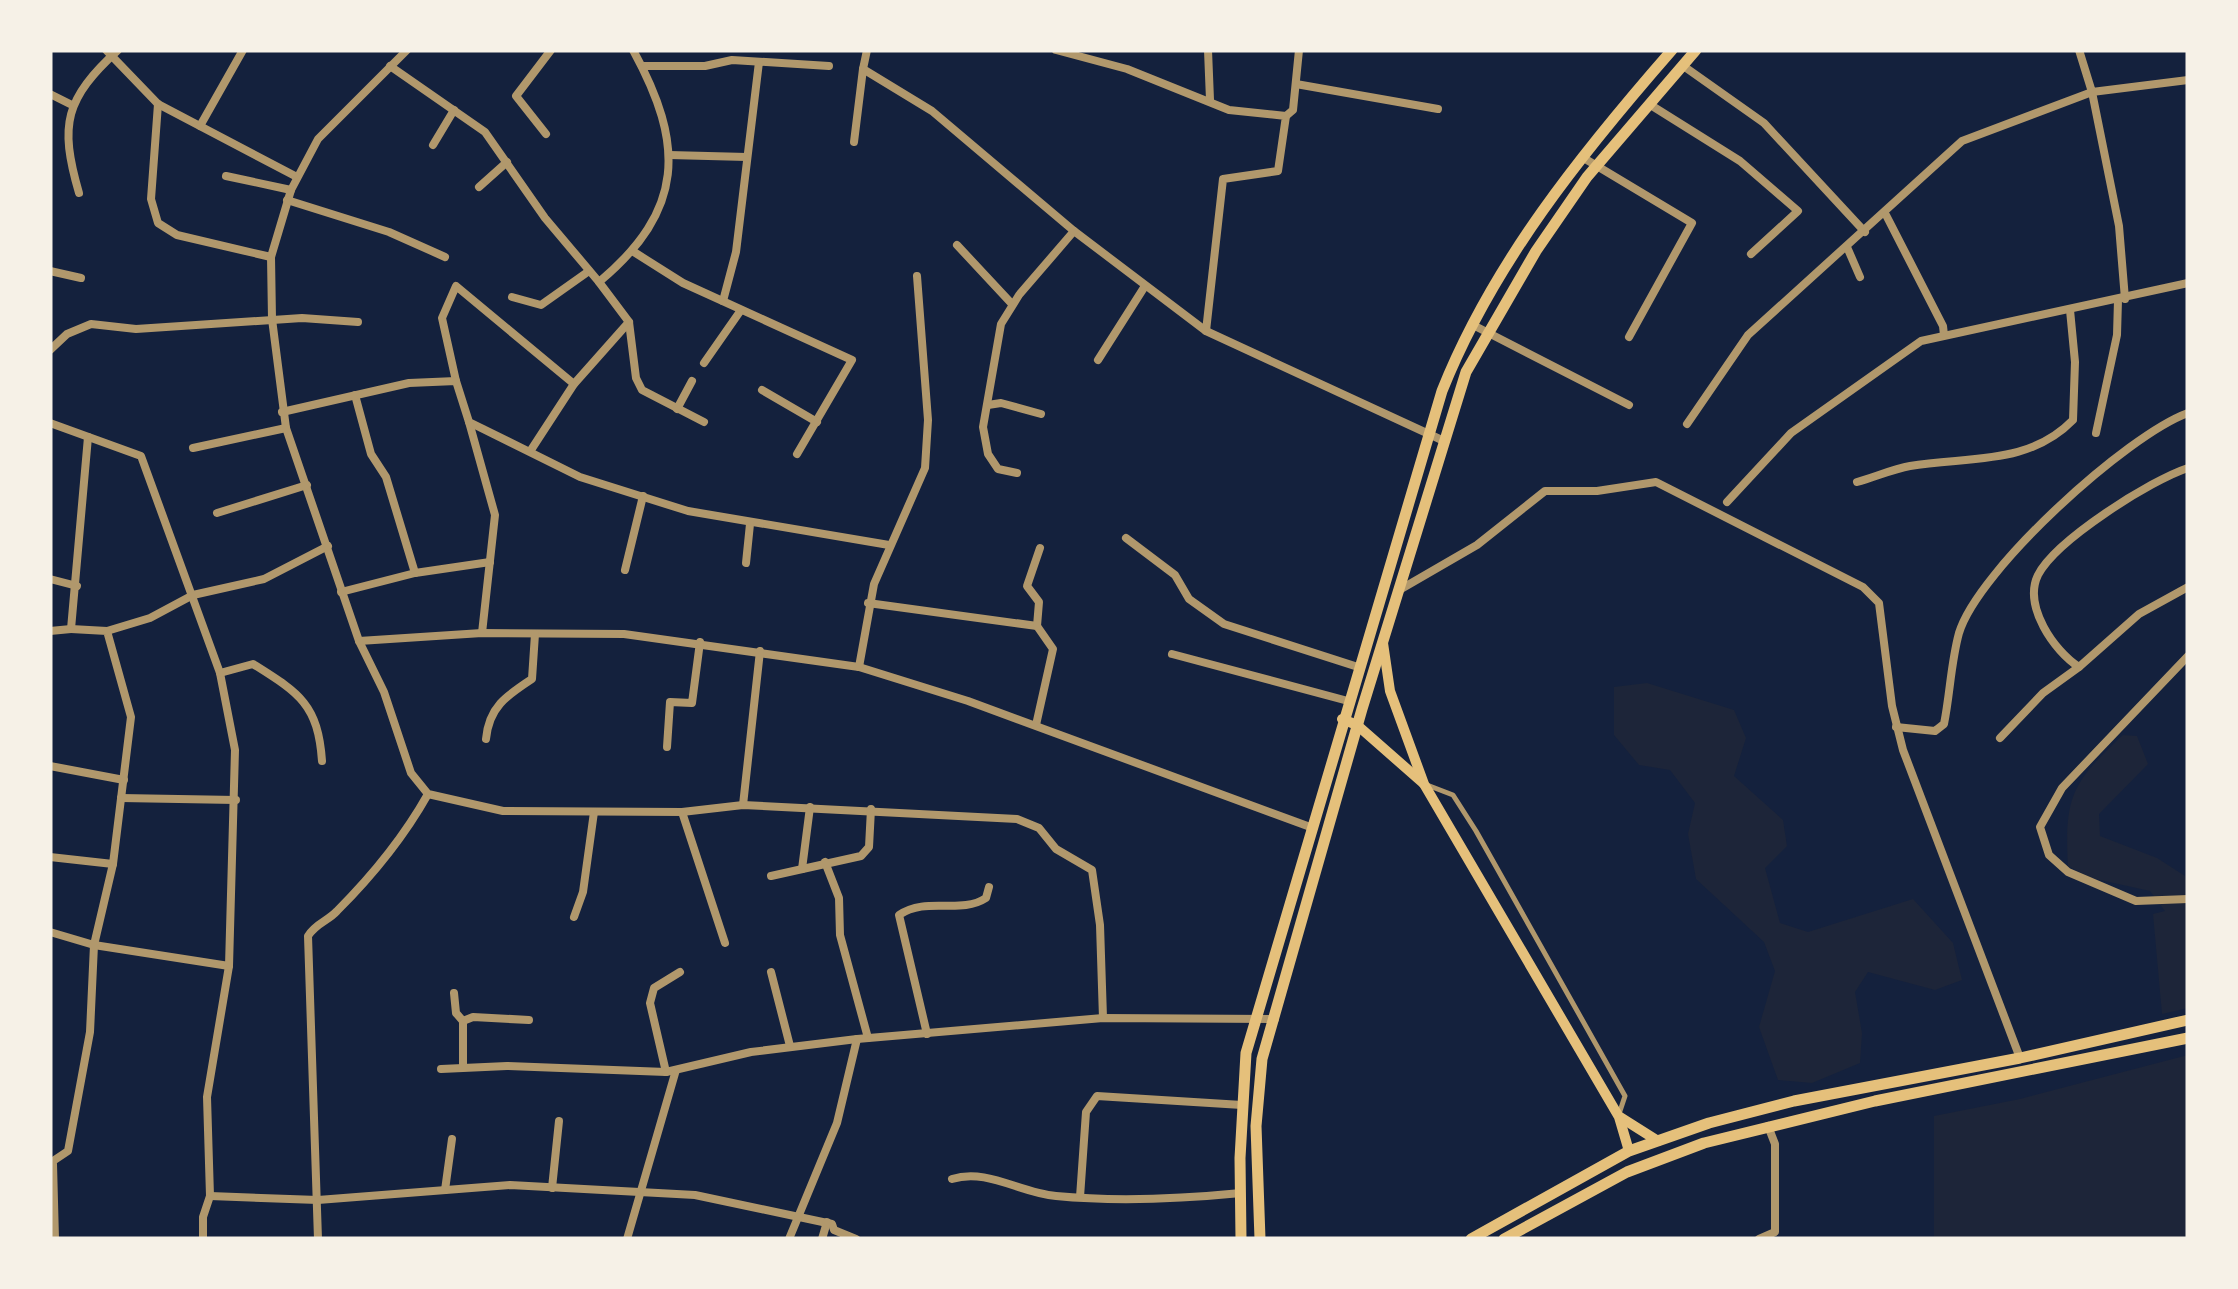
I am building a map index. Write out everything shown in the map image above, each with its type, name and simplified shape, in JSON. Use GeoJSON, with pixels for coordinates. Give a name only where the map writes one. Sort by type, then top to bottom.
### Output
{"type":"FeatureCollection","features":[{"type":"Feature","properties":{"kind":"main road"},"geometry":{"type":"LineString","coordinates":[[1242,1239],[1246,1053],[1428,434],[1472,324],[1582,157],[1672,50]]}},
{"type":"Feature","properties":{"kind":"main road"},"geometry":{"type":"LineString","coordinates":[[1260,1239],[1258,1109],[1262,1059],[1330,833],[1357,725],[1466,372],[1536,251],[1596,166],[1696,50]]}},
{"type":"Feature","properties":{"kind":"main road"},"geometry":{"type":"LineString","coordinates":[[1383,641],[1390,691],[1424,784],[1619,1116],[1629,1151]]}},
{"type":"Feature","properties":{"kind":"main road"},"geometry":{"type":"LineString","coordinates":[[1342,719],[1357,725],[1424,784]]}},
{"type":"Feature","properties":{"kind":"main road"},"geometry":{"type":"LineString","coordinates":[[1471,1239],[1629,1151],[1658,1140],[1794,1100],[2020,1058],[2188,1020]]}},
{"type":"Feature","properties":{"kind":"main road"},"geometry":{"type":"LineString","coordinates":[[1504,1239],[1627,1172],[1681,1150],[1768,1126],[2188,1038]]}},
{"type":"Feature","properties":{"kind":"main road"},"geometry":{"type":"LineString","coordinates":[[1619,1116],[1658,1140]]}},
{"type":"Feature","properties":{"kind":"street"},"geometry":{"type":"LineString","coordinates":[[200,126],[243,50]]}},
{"type":"Feature","properties":{"kind":"street"},"geometry":{"type":"LineString","coordinates":[[408,50],[318,139],[290,190],[271,257],[272,319],[286,428],[358,641],[384,692],[411,773],[428,794],[503,811],[682,812],[742,805],[1017,819],[1039,828],[1056,848],[1092,870],[1100,925],[1103,1018]]}},
{"type":"Feature","properties":{"kind":"street"},"geometry":{"type":"LineString","coordinates":[[546,134],[516,96],[551,50]]}},
{"type":"Feature","properties":{"kind":"street"},"geometry":{"type":"LineString","coordinates":[[599,282],[634,252],[660,209],[670,155],[663,117],[633,50]]}},
{"type":"Feature","properties":{"kind":"street"},"geometry":{"type":"LineString","coordinates":[[854,142],[862,69],[868,50]]}},
{"type":"Feature","properties":{"kind":"street"},"geometry":{"type":"LineString","coordinates":[[1056,50],[1128,70],[1230,110],[1286,116]]}},
{"type":"Feature","properties":{"kind":"street"},"geometry":{"type":"LineString","coordinates":[[1208,50],[1210,100]]}},
{"type":"Feature","properties":{"kind":"street"},"geometry":{"type":"LineString","coordinates":[[1206,331],[1223,180],[1278,172],[1286,116],[1293,110],[1299,50]]}},
{"type":"Feature","properties":{"kind":"street"},"geometry":{"type":"LineString","coordinates":[[2078,50],[2092,92],[2119,226],[2122,300],[2096,434]]}},
{"type":"Feature","properties":{"kind":"street"},"geometry":{"type":"LineString","coordinates":[[79,193],[65,132],[72,105],[112,52],[158,104],[297,177]]}},
{"type":"Feature","properties":{"kind":"street"},"geometry":{"type":"LineString","coordinates":[[642,66],[760,62],[829,66]]}},
{"type":"Feature","properties":{"kind":"street"},"geometry":{"type":"LineString","coordinates":[[723,301],[736,252],[760,62]]}},
{"type":"Feature","properties":{"kind":"street"},"geometry":{"type":"LineString","coordinates":[[1682,65],[1764,123],[1865,232]]}},
{"type":"Feature","properties":{"kind":"street"},"geometry":{"type":"LineString","coordinates":[[390,66],[484,132],[629,322],[634,366],[642,390],[704,422]]}},
{"type":"Feature","properties":{"kind":"street"},"geometry":{"type":"LineString","coordinates":[[862,69],[932,111],[1074,231],[1206,331],[1444,442]]}},
{"type":"Feature","properties":{"kind":"street"},"geometry":{"type":"LineString","coordinates":[[1687,424],[1748,334],[1886,214],[1962,141],[2092,92],[2188,80]]}},
{"type":"Feature","properties":{"kind":"street"},"geometry":{"type":"LineString","coordinates":[[1296,84],[1438,110]]}},
{"type":"Feature","properties":{"kind":"street"},"geometry":{"type":"LineString","coordinates":[[50,94],[72,105]]}},
{"type":"Feature","properties":{"kind":"street"},"geometry":{"type":"LineString","coordinates":[[158,104],[151,199],[158,224],[177,235],[271,257]]}},
{"type":"Feature","properties":{"kind":"street"},"geometry":{"type":"LineString","coordinates":[[1648,104],[1740,162],[1798,211],[1750,254]]}},
{"type":"Feature","properties":{"kind":"street"},"geometry":{"type":"LineString","coordinates":[[433,145],[454,110]]}},
{"type":"Feature","properties":{"kind":"street"},"geometry":{"type":"LineString","coordinates":[[670,155],[747,156]]}},
{"type":"Feature","properties":{"kind":"street"},"geometry":{"type":"LineString","coordinates":[[1582,157],[1692,223],[1629,338]]}},
{"type":"Feature","properties":{"kind":"street"},"geometry":{"type":"LineString","coordinates":[[479,187],[507,162]]}},
{"type":"Feature","properties":{"kind":"street"},"geometry":{"type":"LineString","coordinates":[[226,176],[290,190]]}},
{"type":"Feature","properties":{"kind":"street"},"geometry":{"type":"LineString","coordinates":[[288,200],[389,232],[445,257]]}},
{"type":"Feature","properties":{"kind":"street"},"geometry":{"type":"LineString","coordinates":[[1886,214],[1944,335]]}},
{"type":"Feature","properties":{"kind":"street"},"geometry":{"type":"LineString","coordinates":[[1017,473],[998,469],[988,454],[982,427],[1001,324],[1012,304],[1074,231]]}},
{"type":"Feature","properties":{"kind":"street"},"geometry":{"type":"LineString","coordinates":[[957,244],[1012,304]]}},
{"type":"Feature","properties":{"kind":"street"},"geometry":{"type":"LineString","coordinates":[[1847,246],[1860,278]]}},
{"type":"Feature","properties":{"kind":"street"},"geometry":{"type":"LineString","coordinates":[[634,252],[741,310],[852,360],[797,454]]}},
{"type":"Feature","properties":{"kind":"street"},"geometry":{"type":"LineString","coordinates":[[512,297],[540,305],[589,270]]}},
{"type":"Feature","properties":{"kind":"street"},"geometry":{"type":"LineString","coordinates":[[50,271],[81,278]]}},
{"type":"Feature","properties":{"kind":"street"},"geometry":{"type":"LineString","coordinates":[[858,667],[868,603],[889,545],[925,468],[928,420],[917,276]]}},
{"type":"Feature","properties":{"kind":"street"},"geometry":{"type":"LineString","coordinates":[[1727,502],[1790,434],[1920,341],[2188,283]]}},
{"type":"Feature","properties":{"kind":"street"},"geometry":{"type":"LineString","coordinates":[[482,633],[495,515],[442,318],[456,286],[574,384]]}},
{"type":"Feature","properties":{"kind":"street"},"geometry":{"type":"LineString","coordinates":[[1098,360],[1145,286]]}},
{"type":"Feature","properties":{"kind":"street"},"geometry":{"type":"LineString","coordinates":[[704,363],[741,310]]}},
{"type":"Feature","properties":{"kind":"street"},"geometry":{"type":"LineString","coordinates":[[1858,482],[1912,466],[2005,457],[2061,432],[2073,420],[2076,362],[2070,310]]}},
{"type":"Feature","properties":{"kind":"street"},"geometry":{"type":"LineString","coordinates":[[50,350],[67,334],[90,324],[136,329],[272,319],[358,322]]}},
{"type":"Feature","properties":{"kind":"street"},"geometry":{"type":"LineString","coordinates":[[531,450],[574,384],[629,322]]}},
{"type":"Feature","properties":{"kind":"street"},"geometry":{"type":"LineString","coordinates":[[1472,324],[1629,405]]}},
{"type":"Feature","properties":{"kind":"street"},"geometry":{"type":"LineString","coordinates":[[282,412],[409,383],[456,381]]}},
{"type":"Feature","properties":{"kind":"street"},"geometry":{"type":"LineString","coordinates":[[677,409],[692,382]]}},
{"type":"Feature","properties":{"kind":"street"},"geometry":{"type":"LineString","coordinates":[[762,390],[817,422]]}},
{"type":"Feature","properties":{"kind":"street"},"geometry":{"type":"LineString","coordinates":[[355,395],[371,454],[386,477],[415,573]]}},
{"type":"Feature","properties":{"kind":"street"},"geometry":{"type":"LineString","coordinates":[[988,405],[1001,403],[1042,414]]}},
{"type":"Feature","properties":{"kind":"street"},"geometry":{"type":"LineString","coordinates":[[1896,727],[1935,730],[1944,724],[1960,632],[1978,597],[2084,484],[2188,413]]}},
{"type":"Feature","properties":{"kind":"street"},"geometry":{"type":"LineString","coordinates":[[469,422],[580,477],[643,496],[750,524],[889,545]]}},
{"type":"Feature","properties":{"kind":"street"},"geometry":{"type":"LineString","coordinates":[[50,423],[134,450],[147,468],[173,551],[220,673],[235,750],[229,966],[207,1097],[210,1196],[203,1217],[203,1239]]}},
{"type":"Feature","properties":{"kind":"street"},"geometry":{"type":"LineString","coordinates":[[193,448],[286,428]]}},
{"type":"Feature","properties":{"kind":"street"},"geometry":{"type":"LineString","coordinates":[[71,628],[77,586],[79,503],[88,437]]}},
{"type":"Feature","properties":{"kind":"street"},"geometry":{"type":"LineString","coordinates":[[2079,667],[2060,654],[2040,615],[2033,596],[2037,576],[2077,536],[2188,468]]}},
{"type":"Feature","properties":{"kind":"street"},"geometry":{"type":"LineString","coordinates":[[1401,589],[1477,546],[1545,491],[1597,491],[1656,482],[1863,587],[1879,603],[1896,727],[2020,1058]]}},
{"type":"Feature","properties":{"kind":"street"},"geometry":{"type":"LineString","coordinates":[[217,513],[306,485]]}},
{"type":"Feature","properties":{"kind":"street"},"geometry":{"type":"LineString","coordinates":[[625,570],[643,496]]}},
{"type":"Feature","properties":{"kind":"street"},"geometry":{"type":"LineString","coordinates":[[746,563],[750,524]]}},
{"type":"Feature","properties":{"kind":"street"},"geometry":{"type":"LineString","coordinates":[[1126,538],[1176,575],[1189,600],[1224,624],[1358,667]]}},
{"type":"Feature","properties":{"kind":"street"},"geometry":{"type":"LineString","coordinates":[[50,631],[106,631],[150,618],[193,595],[264,579],[328,546]]}},
{"type":"Feature","properties":{"kind":"street"},"geometry":{"type":"LineString","coordinates":[[1036,725],[1053,648],[1037,626],[1038,602],[1027,586],[1040,548]]}},
{"type":"Feature","properties":{"kind":"street"},"geometry":{"type":"LineString","coordinates":[[341,592],[415,573],[490,562]]}},
{"type":"Feature","properties":{"kind":"street"},"geometry":{"type":"LineString","coordinates":[[50,578],[77,586]]}},
{"type":"Feature","properties":{"kind":"street"},"geometry":{"type":"LineString","coordinates":[[2000,738],[2043,693],[2140,614],[2188,586]]}},
{"type":"Feature","properties":{"kind":"street"},"geometry":{"type":"LineString","coordinates":[[868,603],[1037,626]]}},
{"type":"Feature","properties":{"kind":"street"},"geometry":{"type":"LineString","coordinates":[[55,1239],[52,1163],[68,1151],[90,1032],[94,945],[113,864],[131,717],[106,631]]}},
{"type":"Feature","properties":{"kind":"street"},"geometry":{"type":"LineString","coordinates":[[358,641],[482,633],[624,634],[858,667],[1036,725],[1330,833]]}},
{"type":"Feature","properties":{"kind":"street"},"geometry":{"type":"LineString","coordinates":[[486,739],[488,717],[504,697],[532,679],[535,634]]}},
{"type":"Feature","properties":{"kind":"street"},"geometry":{"type":"LineString","coordinates":[[667,747],[670,702],[692,704],[700,642]]}},
{"type":"Feature","properties":{"kind":"street"},"geometry":{"type":"LineString","coordinates":[[742,805],[760,651]]}},
{"type":"Feature","properties":{"kind":"street"},"geometry":{"type":"LineString","coordinates":[[1172,654],[1348,701]]}},
{"type":"Feature","properties":{"kind":"street"},"geometry":{"type":"LineString","coordinates":[[2188,656],[2062,788],[2040,827],[2049,855],[2068,872],[2136,901],[2188,899]]}},
{"type":"Feature","properties":{"kind":"street"},"geometry":{"type":"LineString","coordinates":[[220,673],[252,664],[287,686],[309,706],[320,726],[322,761]]}},
{"type":"Feature","properties":{"kind":"street"},"geometry":{"type":"LineString","coordinates":[[50,766],[124,780]]}},
{"type":"Feature","properties":{"kind":"street"},"geometry":{"type":"LineString","coordinates":[[1424,784],[1453,795],[1476,831],[1625,1096],[1619,1116]]}},
{"type":"Feature","properties":{"kind":"street"},"geometry":{"type":"LineString","coordinates":[[318,1239],[308,936],[315,925],[335,913],[412,822],[428,794]]}},
{"type":"Feature","properties":{"kind":"street"},"geometry":{"type":"LineString","coordinates":[[121,798],[160,802],[236,800]]}},
{"type":"Feature","properties":{"kind":"street"},"geometry":{"type":"LineString","coordinates":[[802,869],[810,807]]}},
{"type":"Feature","properties":{"kind":"street"},"geometry":{"type":"LineString","coordinates":[[771,876],[861,856],[868,847],[871,809]]}},
{"type":"Feature","properties":{"kind":"street"},"geometry":{"type":"LineString","coordinates":[[574,917],[583,892],[594,812]]}},
{"type":"Feature","properties":{"kind":"street"},"geometry":{"type":"LineString","coordinates":[[682,812],[725,942]]}},
{"type":"Feature","properties":{"kind":"street"},"geometry":{"type":"LineString","coordinates":[[50,857],[113,864]]}},
{"type":"Feature","properties":{"kind":"street"},"geometry":{"type":"LineString","coordinates":[[825,862],[839,898],[840,935],[868,1038]]}},
{"type":"Feature","properties":{"kind":"street"},"geometry":{"type":"LineString","coordinates":[[927,1034],[899,915],[919,905],[973,904],[986,898],[988,886]]}},
{"type":"Feature","properties":{"kind":"street"},"geometry":{"type":"LineString","coordinates":[[50,932],[94,945],[229,966]]}},
{"type":"Feature","properties":{"kind":"street"},"geometry":{"type":"LineString","coordinates":[[626,1239],[671,1071],[650,1003],[654,988],[680,972]]}},
{"type":"Feature","properties":{"kind":"street"},"geometry":{"type":"LineString","coordinates":[[771,972],[790,1046]]}},
{"type":"Feature","properties":{"kind":"street"},"geometry":{"type":"LineString","coordinates":[[454,993],[456,1013],[463,1021],[463,1068]]}},
{"type":"Feature","properties":{"kind":"street"},"geometry":{"type":"LineString","coordinates":[[463,1021],[474,1017],[529,1020]]}},
{"type":"Feature","properties":{"kind":"street"},"geometry":{"type":"LineString","coordinates":[[441,1069],[671,1071],[790,1046],[868,1038],[1103,1018],[1276,1019]]}},
{"type":"Feature","properties":{"kind":"street"},"geometry":{"type":"LineString","coordinates":[[789,1239],[837,1123],[857,1039]]}},
{"type":"Feature","properties":{"kind":"street"},"geometry":{"type":"LineString","coordinates":[[1080,1197],[1086,1112],[1097,1096],[1242,1105]]}},
{"type":"Feature","properties":{"kind":"street"},"geometry":{"type":"LineString","coordinates":[[552,1188],[559,1121]]}},
{"type":"Feature","properties":{"kind":"street"},"geometry":{"type":"LineString","coordinates":[[1760,1239],[1775,1232],[1774,1144],[1768,1126]]}},
{"type":"Feature","properties":{"kind":"street"},"geometry":{"type":"LineString","coordinates":[[445,1190],[452,1139]]}},
{"type":"Feature","properties":{"kind":"street"},"geometry":{"type":"LineString","coordinates":[[952,1178],[972,1172],[1030,1194],[1080,1197],[1174,1200],[1242,1194]]}},
{"type":"Feature","properties":{"kind":"street"},"geometry":{"type":"LineString","coordinates":[[210,1196],[318,1200],[445,1190],[552,1188],[695,1195],[800,1214],[826,1222],[856,1239]]}},
{"type":"Feature","properties":{"kind":"street"},"geometry":{"type":"LineString","coordinates":[[822,1239],[826,1222]]}},
{"type":"Feature","properties":{"kind":"shaded area"},"geometry":{"type":"Polygon","coordinates":[[[1647,683],[1734,710],[1746,738],[1734,776],[1783,820],[1787,846],[1765,868],[1780,923],[1808,932],[1913,899],[1953,943],[1962,980],[1935,990],[1868,972],[1855,992],[1862,1033],[1860,1063],[1812,1083],[1778,1080],[1759,1027],[1775,971],[1764,942],[1696,879],[1688,834],[1695,803],[1670,770],[1639,765],[1614,735],[1614,687],[1647,683]]]}},
{"type":"Feature","properties":{"kind":"shaded area"},"geometry":{"type":"Polygon","coordinates":[[[2123,735],[2137,736],[2148,764],[2099,814],[2100,836],[2157,858],[2185,876],[2188,889],[2188,1008],[2162,1014],[2153,914],[2165,911],[2150,891],[2091,878],[2068,866],[2068,822],[2075,792],[2093,765],[2123,735]]]}},
{"type":"Feature","properties":{"kind":"shaded area"},"geometry":{"type":"Polygon","coordinates":[[[2188,1055],[2188,1239],[1934,1239],[1934,1116],[2020,1099],[2188,1055]]]}}]}
